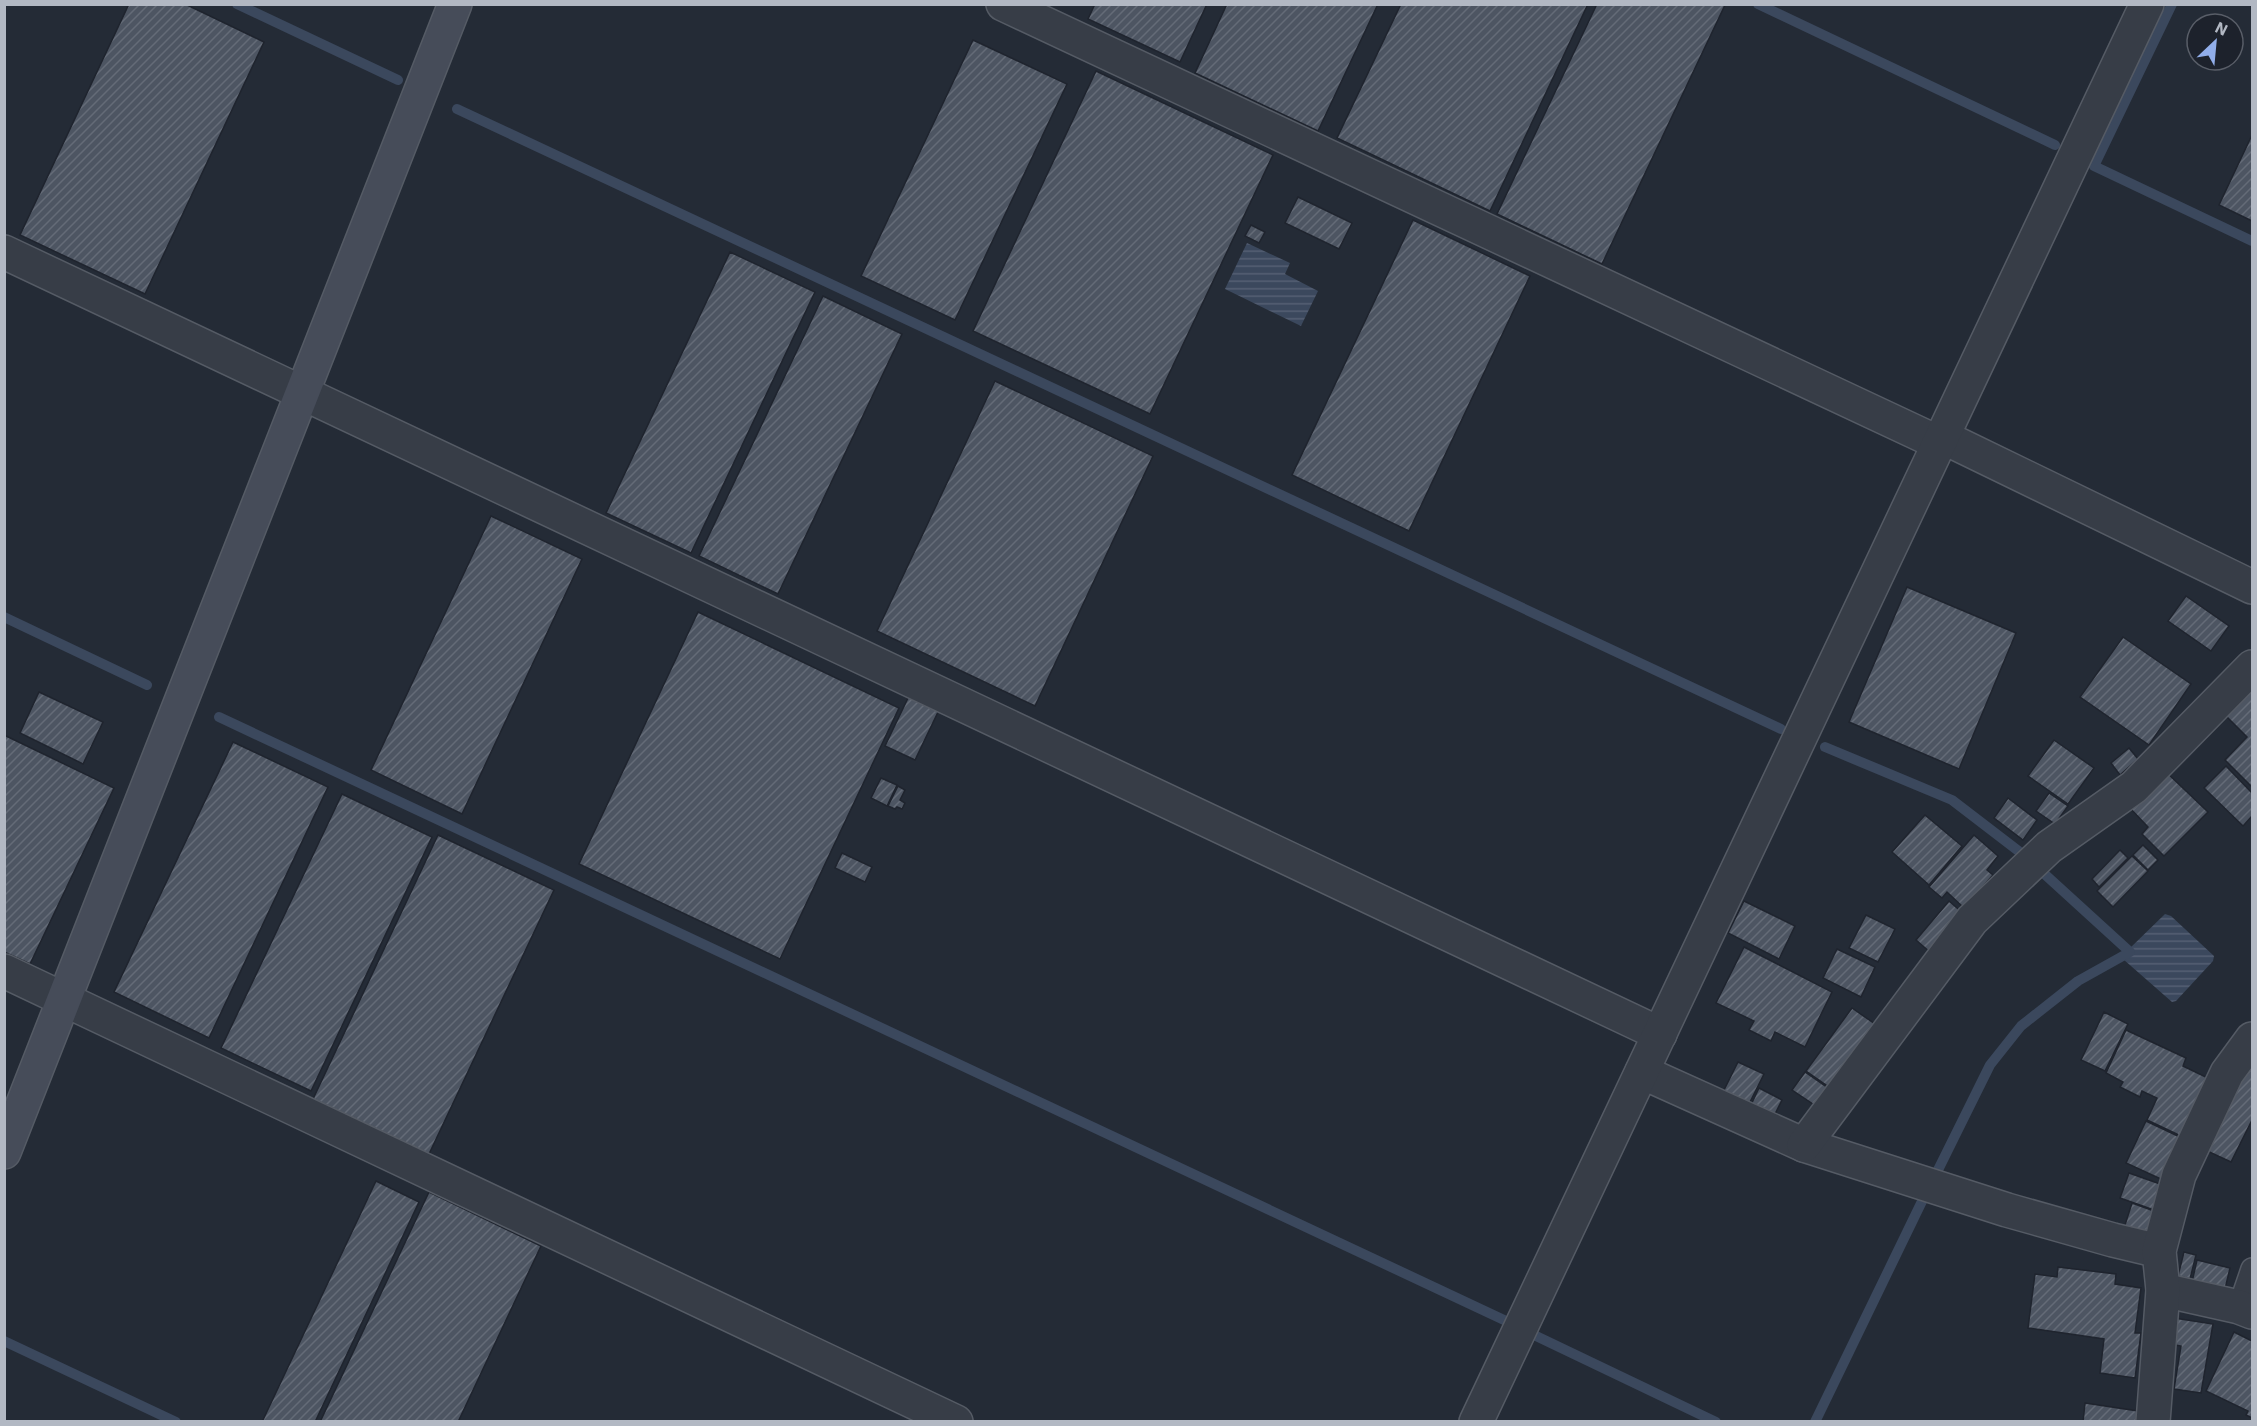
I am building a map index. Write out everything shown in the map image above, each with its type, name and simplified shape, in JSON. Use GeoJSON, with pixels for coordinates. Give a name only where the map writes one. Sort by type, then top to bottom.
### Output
{"type":"FeatureCollection","features":[{"type":"Feature","properties":{"kind":"street"},"geometry":{"type":"LineString","coordinates":[[4,1152],[455,4]]}},
{"type":"Feature","properties":{"kind":"street"},"geometry":{"type":"LineString","coordinates":[[1003,4],[2253,587]]}},
{"type":"Feature","properties":{"kind":"street"},"geometry":{"type":"LineString","coordinates":[[1476,1422],[2147,4]]}},
{"type":"Feature","properties":{"kind":"street"},"geometry":{"type":"LineString","coordinates":[[4,252],[1660,1035]]}},
{"type":"Feature","properties":{"kind":"street"},"geometry":{"type":"LineString","coordinates":[[1804,1145],[1972,920],[2049,847],[2134,788],[2253,667]]}},
{"type":"Feature","properties":{"kind":"street"},"geometry":{"type":"LineString","coordinates":[[4,971],[956,1422]]}},
{"type":"Feature","properties":{"kind":"street"},"geometry":{"type":"LineString","coordinates":[[2154,1422],[2163,1290],[2159,1251],[2179,1175],[2227,1073],[2253,1039]]}},
{"type":"Feature","properties":{"kind":"street"},"geometry":{"type":"LineString","coordinates":[[1642,1072],[1804,1145],[2007,1209],[2159,1251]]}},
{"type":"Feature","properties":{"kind":"street"},"geometry":{"type":"LineString","coordinates":[[2163,1290],[2246,1310]]}},
{"type":"Feature","properties":{"kind":"lane"},"geometry":{"type":"LineString","coordinates":[[2246,1310],[2253,1269]]}},
{"type":"Feature","properties":{"kind":"water"},"geometry":{"type":"Polygon","coordinates":[[[1247,243],[1290,263],[1285,274],[1318,291],[1301,326],[1225,289],[1247,243]]]}},
{"type":"Feature","properties":{"kind":"water"},"geometry":{"type":"Polygon","coordinates":[[[2165,914],[2171,916],[2214,956],[2213,961],[2176,1001],[2172,1002],[2123,959],[2128,950],[2165,914]]]}},
{"type":"Feature","properties":{"kind":"building"},"geometry":{"type":"Polygon","coordinates":[[[129,4],[185,4],[264,42],[145,294],[20,235],[129,4]]]}},
{"type":"Feature","properties":{"kind":"building"},"geometry":{"type":"Polygon","coordinates":[[[1095,4],[1207,4],[1180,62],[1088,19],[1095,4]]]}},
{"type":"Feature","properties":{"kind":"building"},"geometry":{"type":"Polygon","coordinates":[[[1227,4],[1378,4],[1318,131],[1195,73],[1227,4]]]}},
{"type":"Feature","properties":{"kind":"building"},"geometry":{"type":"Polygon","coordinates":[[[1401,4],[1588,4],[1490,211],[1337,138],[1401,4]]]}},
{"type":"Feature","properties":{"kind":"building"},"geometry":{"type":"Polygon","coordinates":[[[1597,4],[1725,5],[1602,264],[1497,214],[1597,4]]]}},
{"type":"Feature","properties":{"kind":"building"},"geometry":{"type":"Polygon","coordinates":[[[973,40],[1067,84],[955,320],[861,276],[973,40]]]}},
{"type":"Feature","properties":{"kind":"building"},"geometry":{"type":"Polygon","coordinates":[[[1096,71],[1273,155],[1150,414],[973,331],[1096,71]]]}},
{"type":"Feature","properties":{"kind":"building"},"geometry":{"type":"Polygon","coordinates":[[[2252,135],[2252,221],[2219,205],[2252,135]]]}},
{"type":"Feature","properties":{"kind":"building"},"geometry":{"type":"Polygon","coordinates":[[[1298,197],[1352,223],[1339,249],[1285,223],[1298,197]]]}},
{"type":"Feature","properties":{"kind":"building"},"geometry":{"type":"Polygon","coordinates":[[[1413,220],[1530,276],[1409,531],[1292,475],[1413,220]]]}},
{"type":"Feature","properties":{"kind":"building"},"geometry":{"type":"Polygon","coordinates":[[[1251,225],[1265,232],[1259,243],[1245,236],[1251,225]]]}},
{"type":"Feature","properties":{"kind":"building"},"geometry":{"type":"Polygon","coordinates":[[[730,252],[815,292],[691,553],[606,513],[730,252]]]}},
{"type":"Feature","properties":{"kind":"building"},"geometry":{"type":"Polygon","coordinates":[[[823,296],[902,334],[778,594],[699,556],[823,296]]]}},
{"type":"Feature","properties":{"kind":"building"},"geometry":{"type":"Polygon","coordinates":[[[995,381],[1153,456],[1035,706],[877,631],[995,381]]]}},
{"type":"Feature","properties":{"kind":"building"},"geometry":{"type":"Polygon","coordinates":[[[491,516],[582,559],[462,814],[371,770],[491,516]]]}},
{"type":"Feature","properties":{"kind":"building"},"geometry":{"type":"Polygon","coordinates":[[[1907,587],[2016,633],[1959,769],[1849,722],[1907,587]]]}},
{"type":"Feature","properties":{"kind":"building"},"geometry":{"type":"Polygon","coordinates":[[[2186,596],[2229,626],[2211,651],[2168,621],[2186,596]]]}},
{"type":"Feature","properties":{"kind":"building"},"geometry":{"type":"Polygon","coordinates":[[[698,612],[899,708],[780,959],[579,864],[698,612]]]}},
{"type":"Feature","properties":{"kind":"building"},"geometry":{"type":"Polygon","coordinates":[[[2123,637],[2191,684],[2149,745],[2080,697],[2123,637]]]}},
{"type":"Feature","properties":{"kind":"building"},"geometry":{"type":"Polygon","coordinates":[[[2252,683],[2252,787],[2225,760],[2247,737],[2223,713],[2252,683]]]}},
{"type":"Feature","properties":{"kind":"building"},"geometry":{"type":"Polygon","coordinates":[[[39,692],[103,722],[83,764],[20,733],[39,692]]]}},
{"type":"Feature","properties":{"kind":"building"},"geometry":{"type":"Polygon","coordinates":[[[909,696],[939,710],[915,760],[885,746],[909,696]]]}},
{"type":"Feature","properties":{"kind":"building"},"geometry":{"type":"Polygon","coordinates":[[[4,735],[114,788],[30,964],[4,952],[4,735]]]}},
{"type":"Feature","properties":{"kind":"building"},"geometry":{"type":"Polygon","coordinates":[[[2054,740],[2094,768],[2068,804],[2028,776],[2054,740]]]}},
{"type":"Feature","properties":{"kind":"building"},"geometry":{"type":"Polygon","coordinates":[[[233,742],[328,787],[209,1038],[114,992],[233,742]]]}},
{"type":"Feature","properties":{"kind":"building"},"geometry":{"type":"Polygon","coordinates":[[[2129,748],[2138,759],[2120,775],[2111,763],[2129,748]]]}},
{"type":"Feature","properties":{"kind":"building"},"geometry":{"type":"Polygon","coordinates":[[[2226,766],[2252,793],[2252,816],[2243,826],[2204,788],[2226,766]]]}},
{"type":"Feature","properties":{"kind":"building"},"geometry":{"type":"Polygon","coordinates":[[[2164,770],[2208,812],[2164,856],[2142,834],[2148,827],[2128,806],[2164,770]]]}},
{"type":"Feature","properties":{"kind":"building"},"geometry":{"type":"Polygon","coordinates":[[[881,778],[897,785],[887,806],[871,798],[881,778]]]}},
{"type":"Feature","properties":{"kind":"building"},"geometry":{"type":"Polygon","coordinates":[[[898,786],[905,790],[900,800],[905,803],[902,809],[888,806],[898,786]]]}},
{"type":"Feature","properties":{"kind":"building"},"geometry":{"type":"Polygon","coordinates":[[[2049,793],[2068,806],[2055,824],[2036,811],[2049,793]]]}},
{"type":"Feature","properties":{"kind":"building"},"geometry":{"type":"Polygon","coordinates":[[[342,794],[432,837],[311,1091],[221,1048],[342,794]]]}},
{"type":"Feature","properties":{"kind":"building"},"geometry":{"type":"Polygon","coordinates":[[[2008,798],[2037,820],[2023,840],[1994,818],[2008,798]]]}},
{"type":"Feature","properties":{"kind":"building"},"geometry":{"type":"Polygon","coordinates":[[[1925,815],[1962,846],[1929,885],[1892,852],[1925,815]]]}},
{"type":"Feature","properties":{"kind":"building"},"geometry":{"type":"Polygon","coordinates":[[[438,835],[554,890],[429,1154],[313,1099],[438,835]]]}},
{"type":"Feature","properties":{"kind":"building"},"geometry":{"type":"Polygon","coordinates":[[[1974,835],[1998,856],[1987,870],[1993,875],[1964,908],[1947,892],[1942,898],[1929,887],[1974,835]]]}},
{"type":"Feature","properties":{"kind":"building"},"geometry":{"type":"Polygon","coordinates":[[[2143,845],[2158,860],[2148,870],[2133,855],[2143,845]]]}},
{"type":"Feature","properties":{"kind":"building"},"geometry":{"type":"Polygon","coordinates":[[[2120,850],[2128,858],[2099,887],[2092,879],[2120,850]]]}},
{"type":"Feature","properties":{"kind":"building"},"geometry":{"type":"Polygon","coordinates":[[[842,853],[872,867],[865,882],[835,868],[842,853]]]}},
{"type":"Feature","properties":{"kind":"building"},"geometry":{"type":"Polygon","coordinates":[[[2132,856],[2148,871],[2113,907],[2097,891],[2132,856]]]}},
{"type":"Feature","properties":{"kind":"building"},"geometry":{"type":"Polygon","coordinates":[[[1744,901],[1795,926],[1779,959],[1728,933],[1744,901]]]}},
{"type":"Feature","properties":{"kind":"building"},"geometry":{"type":"Polygon","coordinates":[[[1949,901],[1965,915],[1931,953],[1916,940],[1949,901]]]}},
{"type":"Feature","properties":{"kind":"building"},"geometry":{"type":"Polygon","coordinates":[[[1866,915],[1895,929],[1878,962],[1849,948],[1866,915]]]}},
{"type":"Feature","properties":{"kind":"building"},"geometry":{"type":"Polygon","coordinates":[[[1744,947],[1832,992],[1805,1047],[1775,1032],[1771,1041],[1749,1030],[1754,1021],[1716,1003],[1744,947]]]}},
{"type":"Feature","properties":{"kind":"building"},"geometry":{"type":"Polygon","coordinates":[[[1837,949],[1875,967],[1861,997],[1823,978],[1837,949]]]}},
{"type":"Feature","properties":{"kind":"building"},"geometry":{"type":"Polygon","coordinates":[[[1852,1008],[1875,1024],[1829,1087],[1806,1071],[1852,1008]]]}},
{"type":"Feature","properties":{"kind":"building"},"geometry":{"type":"Polygon","coordinates":[[[2104,1012],[2128,1024],[2105,1071],[2081,1060],[2104,1012]]]}},
{"type":"Feature","properties":{"kind":"building"},"geometry":{"type":"Polygon","coordinates":[[[2126,1030],[2186,1058],[2183,1066],[2210,1079],[2183,1137],[2147,1120],[2157,1098],[2142,1091],[2140,1097],[2120,1087],[2123,1082],[2106,1073],[2126,1030]]]}},
{"type":"Feature","properties":{"kind":"building"},"geometry":{"type":"Polygon","coordinates":[[[1738,1062],[1764,1074],[1747,1108],[1721,1096],[1738,1062]]]}},
{"type":"Feature","properties":{"kind":"building"},"geometry":{"type":"Polygon","coordinates":[[[2245,1064],[2252,1068],[2252,1120],[2231,1162],[2205,1150],[2245,1064]]]}},
{"type":"Feature","properties":{"kind":"building"},"geometry":{"type":"Polygon","coordinates":[[[1805,1072],[1828,1088],[1816,1106],[1792,1090],[1805,1072]]]}},
{"type":"Feature","properties":{"kind":"building"},"geometry":{"type":"Polygon","coordinates":[[[1759,1088],[1782,1100],[1772,1120],[1749,1109],[1759,1088]]]}},
{"type":"Feature","properties":{"kind":"building"},"geometry":{"type":"Polygon","coordinates":[[[2146,1121],[2182,1138],[2163,1180],[2126,1163],[2146,1121]]]}},
{"type":"Feature","properties":{"kind":"building"},"geometry":{"type":"Polygon","coordinates":[[[2129,1173],[2163,1185],[2154,1210],[2120,1198],[2129,1173]]]}},
{"type":"Feature","properties":{"kind":"building"},"geometry":{"type":"Polygon","coordinates":[[[376,1181],[419,1202],[315,1422],[262,1422],[376,1181]]]}},
{"type":"Feature","properties":{"kind":"building"},"geometry":{"type":"Polygon","coordinates":[[[429,1192],[541,1246],[458,1422],[320,1422],[429,1192]]]}},
{"type":"Feature","properties":{"kind":"building"},"geometry":{"type":"Polygon","coordinates":[[[2132,1203],[2154,1211],[2146,1235],[2124,1228],[2132,1203]]]}},
{"type":"Feature","properties":{"kind":"building"},"geometry":{"type":"Polygon","coordinates":[[[2184,1252],[2196,1255],[2190,1279],[2178,1276],[2184,1252]]]}},
{"type":"Feature","properties":{"kind":"building"},"geometry":{"type":"Polygon","coordinates":[[[2197,1260],[2230,1268],[2225,1289],[2192,1282],[2197,1260]]]}},
{"type":"Feature","properties":{"kind":"building"},"geometry":{"type":"Polygon","coordinates":[[[2058,1267],[2116,1274],[2115,1284],[2141,1288],[2135,1333],[2141,1333],[2135,1378],[2100,1373],[2104,1339],[2028,1328],[2035,1274],[2057,1277],[2058,1267]]]}},
{"type":"Feature","properties":{"kind":"building"},"geometry":{"type":"Polygon","coordinates":[[[2174,1318],[2213,1324],[2201,1393],[2174,1389],[2181,1346],[2170,1344],[2174,1318]]]}},
{"type":"Feature","properties":{"kind":"building"},"geometry":{"type":"Polygon","coordinates":[[[2234,1332],[2252,1341],[2252,1418],[2246,1415],[2248,1411],[2206,1391],[2234,1332]]]}},
{"type":"Feature","properties":{"kind":"building"},"geometry":{"type":"Polygon","coordinates":[[[2085,1403],[2138,1411],[2136,1422],[2083,1422],[2085,1403]]]}},
{"type":"Feature","properties":{"kind":"waterway"},"geometry":{"type":"LineString","coordinates":[[237,4],[398,80]]}},
{"type":"Feature","properties":{"kind":"waterway"},"geometry":{"type":"LineString","coordinates":[[1758,4],[2055,145]]}},
{"type":"Feature","properties":{"kind":"waterway"},"geometry":{"type":"LineString","coordinates":[[2172,4],[2094,166],[2252,241]]}},
{"type":"Feature","properties":{"kind":"waterway"},"geometry":{"type":"LineString","coordinates":[[457,109],[1781,729]]}},
{"type":"Feature","properties":{"kind":"waterway"},"geometry":{"type":"LineString","coordinates":[[4,617],[147,685]]}},
{"type":"Feature","properties":{"kind":"waterway"},"geometry":{"type":"LineString","coordinates":[[219,717],[1504,1320]]}},
{"type":"Feature","properties":{"kind":"waterway"},"geometry":{"type":"LineString","coordinates":[[1825,747],[1952,800],[2025,856]]}},
{"type":"Feature","properties":{"kind":"waterway"},"geometry":{"type":"LineString","coordinates":[[1936,1174],[1990,1065],[2021,1026],[2078,981],[2130,952],[2039,869]]}},
{"type":"Feature","properties":{"kind":"waterway"},"geometry":{"type":"LineString","coordinates":[[1815,1422],[1926,1193]]}},
{"type":"Feature","properties":{"kind":"waterway"},"geometry":{"type":"LineString","coordinates":[[1534,1335],[1716,1422]]}},
{"type":"Feature","properties":{"kind":"waterway"},"geometry":{"type":"LineString","coordinates":[[4,1341],[176,1422]]}}]}
